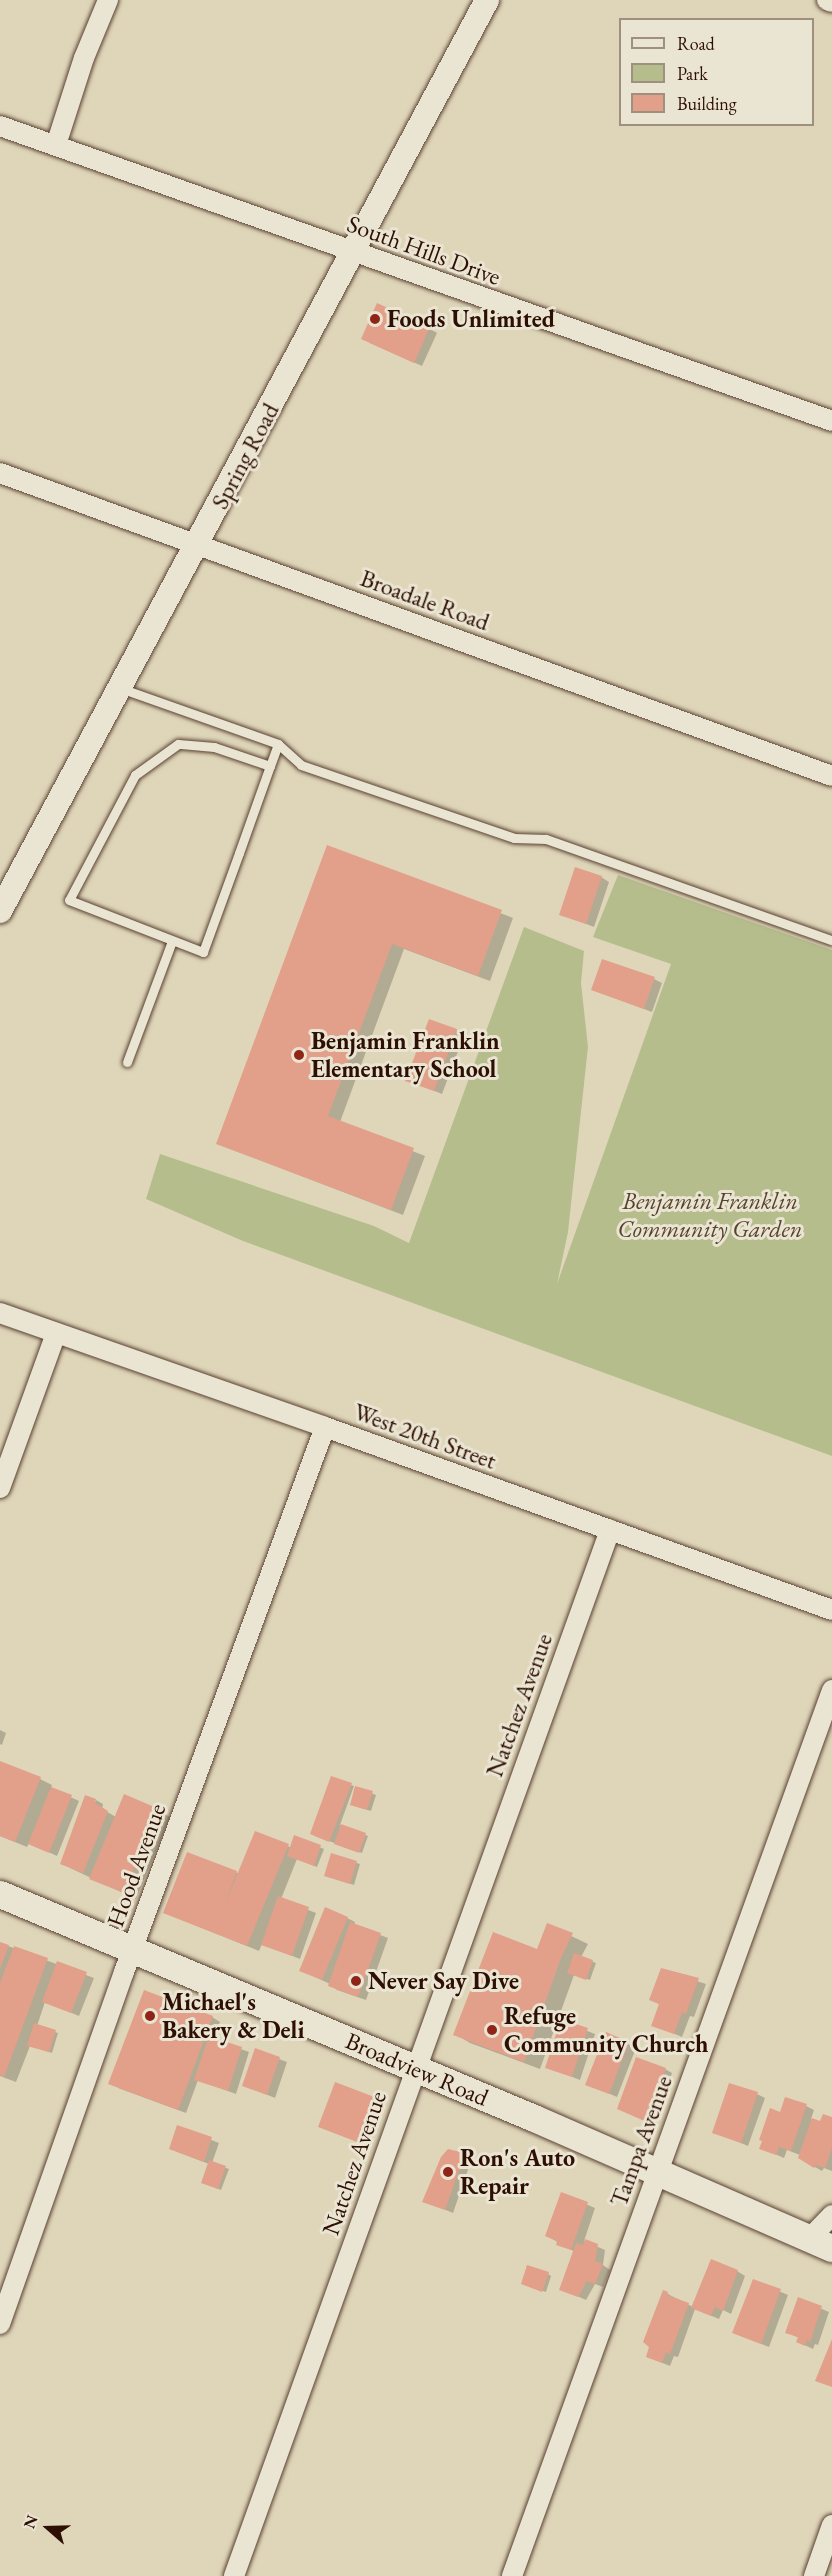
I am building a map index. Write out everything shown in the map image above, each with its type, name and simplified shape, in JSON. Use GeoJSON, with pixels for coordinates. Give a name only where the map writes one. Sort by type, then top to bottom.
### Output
{"type":"FeatureCollection","features":[{"type":"Feature","properties":{"kind":"main road","name":"Broadview Road"},"geometry":{"type":"LineString","coordinates":[[0,1894],[415,2068],[821,2243]]}},
{"type":"Feature","properties":{"kind":"street"},"geometry":{"type":"LineString","coordinates":[[56,145],[84,58],[108,0]]}},
{"type":"Feature","properties":{"kind":"street","name":"Spring Road"},"geometry":{"type":"LineString","coordinates":[[0,911],[487,0]]}},
{"type":"Feature","properties":{"kind":"street"},"geometry":{"type":"LineString","coordinates":[[827,0],[832,2]]}},
{"type":"Feature","properties":{"kind":"street","name":"South Hills Drive"},"geometry":{"type":"LineString","coordinates":[[0,126],[832,421]]}},
{"type":"Feature","properties":{"kind":"street","name":"Broadale Road"},"geometry":{"type":"LineString","coordinates":[[0,473],[832,776]]}},
{"type":"Feature","properties":{"kind":"street","name":"West 20th Street"},"geometry":{"type":"LineString","coordinates":[[0,1313],[325,1427],[832,1610]]}},
{"type":"Feature","properties":{"kind":"street"},"geometry":{"type":"LineString","coordinates":[[0,1488],[56,1333]]}},
{"type":"Feature","properties":{"kind":"street","name":"Hood Avenue"},"geometry":{"type":"LineString","coordinates":[[0,2324],[132,1950],[325,1427]]}},
{"type":"Feature","properties":{"kind":"street","name":"Natchez Avenue"},"geometry":{"type":"LineString","coordinates":[[234,2576],[610,1530]]}},
{"type":"Feature","properties":{"kind":"street","name":"Tampa Avenue"},"geometry":{"type":"LineString","coordinates":[[512,2576],[832,1690]]}},
{"type":"Feature","properties":{"kind":"street"},"geometry":{"type":"LineString","coordinates":[[821,2243],[832,2215]]}},
{"type":"Feature","properties":{"kind":"street"},"geometry":{"type":"LineString","coordinates":[[814,2576],[832,2525]]}},
{"type":"Feature","properties":{"kind":"lane"},"geometry":{"type":"LineString","coordinates":[[120,688],[278,744],[301,765],[514,838],[546,839],[832,940]]}},
{"type":"Feature","properties":{"kind":"lane"},"geometry":{"type":"LineString","coordinates":[[270,766],[213,747],[178,744],[135,775],[69,900],[203,952],[278,744]]}},
{"type":"Feature","properties":{"kind":"lane"},"geometry":{"type":"LineString","coordinates":[[127,1062],[172,941]]}},
{"type":"Feature","properties":{"kind":"green space","name":"Benjamin Franklin Community Garden"},"geometry":{"type":"Polygon","coordinates":[[[618,875],[832,950],[832,1456],[243,1241],[146,1199],[160,1154],[374,1226],[409,1243],[524,927],[584,951],[581,983],[588,1047],[568,1232],[557,1284],[671,964],[593,937],[618,875]]]}},
{"type":"Feature","properties":{"kind":"building"},"geometry":{"type":"Polygon","coordinates":[[[377,303],[430,327],[414,363],[361,339],[377,303]]]}},
{"type":"Feature","properties":{"kind":"building","name":"Benjamin Franklin Elementary School"},"geometry":{"type":"Polygon","coordinates":[[[327,845],[502,910],[478,976],[392,944],[328,1116],[414,1148],[391,1210],[216,1144],[327,845]]]}},
{"type":"Feature","properties":{"kind":"building"},"geometry":{"type":"Polygon","coordinates":[[[575,867],[602,876],[586,924],[559,915],[575,867]]]}},
{"type":"Feature","properties":{"kind":"building"},"geometry":{"type":"Polygon","coordinates":[[[602,959],[655,977],[644,1009],[591,990],[602,959]]]}},
{"type":"Feature","properties":{"kind":"building"},"geometry":{"type":"Polygon","coordinates":[[[429,1019],[457,1029],[434,1091],[405,1081],[429,1019]]]}},
{"type":"Feature","properties":{"kind":"building"},"geometry":{"type":"Polygon","coordinates":[[[0,1761],[41,1777],[15,1842],[0,1836],[0,1761]]]}},
{"type":"Feature","properties":{"kind":"building"},"geometry":{"type":"Polygon","coordinates":[[[331,1776],[352,1783],[329,1842],[310,1834],[331,1776]]]}},
{"type":"Feature","properties":{"kind":"building"},"geometry":{"type":"Polygon","coordinates":[[[355,1786],[373,1791],[367,1810],[350,1805],[355,1786]]]}},
{"type":"Feature","properties":{"kind":"building"},"geometry":{"type":"Polygon","coordinates":[[[51,1787],[72,1795],[49,1853],[28,1844],[51,1787]]]}},
{"type":"Feature","properties":{"kind":"building"},"geometry":{"type":"Polygon","coordinates":[[[124,1794],[159,1809],[124,1893],[89,1879],[124,1794]]]}},
{"type":"Feature","properties":{"kind":"building"},"geometry":{"type":"Polygon","coordinates":[[[85,1795],[96,1799],[95,1803],[108,1811],[83,1873],[60,1864],[85,1795]]]}},
{"type":"Feature","properties":{"kind":"building"},"geometry":{"type":"Polygon","coordinates":[[[341,1824],[366,1833],[359,1853],[334,1844],[341,1824]]]}},
{"type":"Feature","properties":{"kind":"building"},"geometry":{"type":"Polygon","coordinates":[[[255,1831],[289,1844],[247,1946],[163,1913],[187,1852],[237,1871],[225,1904],[255,1831]]]}},
{"type":"Feature","properties":{"kind":"building"},"geometry":{"type":"Polygon","coordinates":[[[294,1835],[321,1845],[314,1866],[287,1856],[294,1835]]]}},
{"type":"Feature","properties":{"kind":"building"},"geometry":{"type":"Polygon","coordinates":[[[331,1853],[357,1861],[350,1884],[324,1876],[331,1853]]]}},
{"type":"Feature","properties":{"kind":"building"},"geometry":{"type":"Polygon","coordinates":[[[278,1896],[309,1907],[292,1956],[261,1945],[278,1896]]]}},
{"type":"Feature","properties":{"kind":"building"},"geometry":{"type":"Polygon","coordinates":[[[325,1907],[348,1917],[322,1980],[299,1971],[325,1907]]]}},
{"type":"Feature","properties":{"kind":"building"},"geometry":{"type":"Polygon","coordinates":[[[350,1922],[381,1933],[358,1997],[328,1986],[350,1922]]]}},
{"type":"Feature","properties":{"kind":"building"},"geometry":{"type":"Polygon","coordinates":[[[547,1923],[573,1933],[561,1958],[524,2062],[453,2035],[493,1932],[537,1949],[547,1923]]]}},
{"type":"Feature","properties":{"kind":"building"},"geometry":{"type":"Polygon","coordinates":[[[0,1942],[9,1945],[0,1969],[0,1942]]]}},
{"type":"Feature","properties":{"kind":"building"},"geometry":{"type":"Polygon","coordinates":[[[14,1946],[48,1958],[4,2077],[0,2075],[0,1983],[14,1946]]]}},
{"type":"Feature","properties":{"kind":"building"},"geometry":{"type":"Polygon","coordinates":[[[574,1953],[593,1960],[586,1980],[567,1973],[574,1953]]]}},
{"type":"Feature","properties":{"kind":"building"},"geometry":{"type":"Polygon","coordinates":[[[57,1961],[87,1972],[71,2013],[42,2002],[57,1961]]]}},
{"type":"Feature","properties":{"kind":"building"},"geometry":{"type":"Polygon","coordinates":[[[661,1968],[699,1978],[686,2014],[682,2012],[674,2034],[651,2026],[659,2004],[649,2000],[661,1968]]]}},
{"type":"Feature","properties":{"kind":"building"},"geometry":{"type":"Polygon","coordinates":[[[144,1990],[213,2016],[178,2110],[108,2084],[144,1990]]]}},
{"type":"Feature","properties":{"kind":"building"},"geometry":{"type":"Polygon","coordinates":[[[561,2019],[588,2028],[572,2077],[545,2068],[561,2019]]]}},
{"type":"Feature","properties":{"kind":"building"},"geometry":{"type":"Polygon","coordinates":[[[34,2023],[56,2030],[49,2052],[27,2046],[34,2023]]]}},
{"type":"Feature","properties":{"kind":"building"},"geometry":{"type":"Polygon","coordinates":[[[606,2032],[629,2042],[609,2094],[585,2085],[606,2032]]]}},
{"type":"Feature","properties":{"kind":"building"},"geometry":{"type":"Polygon","coordinates":[[[209,2036],[242,2047],[228,2091],[194,2080],[209,2036]]]}},
{"type":"Feature","properties":{"kind":"building"},"geometry":{"type":"Polygon","coordinates":[[[255,2048],[280,2057],[267,2095],[242,2086],[255,2048]]]}},
{"type":"Feature","properties":{"kind":"building"},"geometry":{"type":"Polygon","coordinates":[[[636,2057],[666,2068],[647,2122],[617,2109],[636,2057]]]}},
{"type":"Feature","properties":{"kind":"building"},"geometry":{"type":"Polygon","coordinates":[[[335,2082],[377,2098],[360,2143],[318,2127],[335,2082]]]}},
{"type":"Feature","properties":{"kind":"building"},"geometry":{"type":"Polygon","coordinates":[[[729,2083],[758,2092],[741,2143],[712,2133],[729,2083]]]}},
{"type":"Feature","properties":{"kind":"building"},"geometry":{"type":"Polygon","coordinates":[[[785,2097],[807,2104],[791,2151],[779,2147],[776,2155],[759,2149],[762,2141],[759,2140],[770,2108],[780,2112],[785,2097]]]}},
{"type":"Feature","properties":{"kind":"building"},"geometry":{"type":"Polygon","coordinates":[[[823,2114],[832,2117],[832,2148],[825,2168],[816,2165],[814,2168],[798,2158],[812,2118],[820,2121],[823,2114]]]}},
{"type":"Feature","properties":{"kind":"building"},"geometry":{"type":"Polygon","coordinates":[[[177,2125],[212,2137],[204,2162],[169,2149],[177,2125]]]}},
{"type":"Feature","properties":{"kind":"building"},"geometry":{"type":"Polygon","coordinates":[[[448,2149],[465,2153],[445,2210],[422,2202],[441,2157],[448,2149]]]}},
{"type":"Feature","properties":{"kind":"building"},"geometry":{"type":"Polygon","coordinates":[[[209,2160],[226,2166],[218,2189],[201,2183],[209,2160]]]}},
{"type":"Feature","properties":{"kind":"building"},"geometry":{"type":"Polygon","coordinates":[[[561,2192],[588,2202],[571,2250],[556,2245],[557,2241],[545,2236],[561,2192]]]}},
{"type":"Feature","properties":{"kind":"building"},"geometry":{"type":"Polygon","coordinates":[[[585,2239],[598,2244],[595,2261],[603,2264],[595,2284],[587,2281],[578,2297],[559,2290],[576,2243],[583,2245],[585,2239]]]}},
{"type":"Feature","properties":{"kind":"building"},"geometry":{"type":"Polygon","coordinates":[[[711,2259],[738,2270],[723,2311],[715,2307],[711,2316],[691,2308],[711,2259]]]}},
{"type":"Feature","properties":{"kind":"building"},"geometry":{"type":"Polygon","coordinates":[[[527,2265],[549,2272],[542,2292],[521,2284],[527,2265]]]}},
{"type":"Feature","properties":{"kind":"building"},"geometry":{"type":"Polygon","coordinates":[[[753,2279],[781,2289],[761,2344],[732,2333],[753,2279]]]}},
{"type":"Feature","properties":{"kind":"building"},"geometry":{"type":"Polygon","coordinates":[[[663,2290],[668,2292],[667,2295],[689,2303],[670,2354],[666,2352],[662,2363],[646,2357],[649,2347],[643,2342],[663,2290]]]}},
{"type":"Feature","properties":{"kind":"building"},"geometry":{"type":"Polygon","coordinates":[[[798,2297],[822,2306],[810,2342],[807,2340],[805,2346],[796,2342],[798,2337],[785,2333],[798,2297]]]}},
{"type":"Feature","properties":{"kind":"building"},"geometry":{"type":"Polygon","coordinates":[[[832,2339],[832,2387],[815,2381],[832,2339]]]}},
{"type":"Feature","properties":{"kind":"place","name":"Foods Unlimited"},"geometry":{"type":"Point","coordinates":[375,319]}},
{"type":"Feature","properties":{"kind":"place","name":"Benjamin Franklin Elementary School"},"geometry":{"type":"Point","coordinates":[299,1055]}},
{"type":"Feature","properties":{"kind":"place","name":"Never Say Dive"},"geometry":{"type":"Point","coordinates":[356,1981]}},
{"type":"Feature","properties":{"kind":"place","name":"Michael's Bakery & Deli"},"geometry":{"type":"Point","coordinates":[150,2016]}},
{"type":"Feature","properties":{"kind":"place","name":"Refuge Community Church"},"geometry":{"type":"Point","coordinates":[492,2030]}},
{"type":"Feature","properties":{"kind":"place","name":"Ron's Auto Repair"},"geometry":{"type":"Point","coordinates":[448,2172]}}]}
